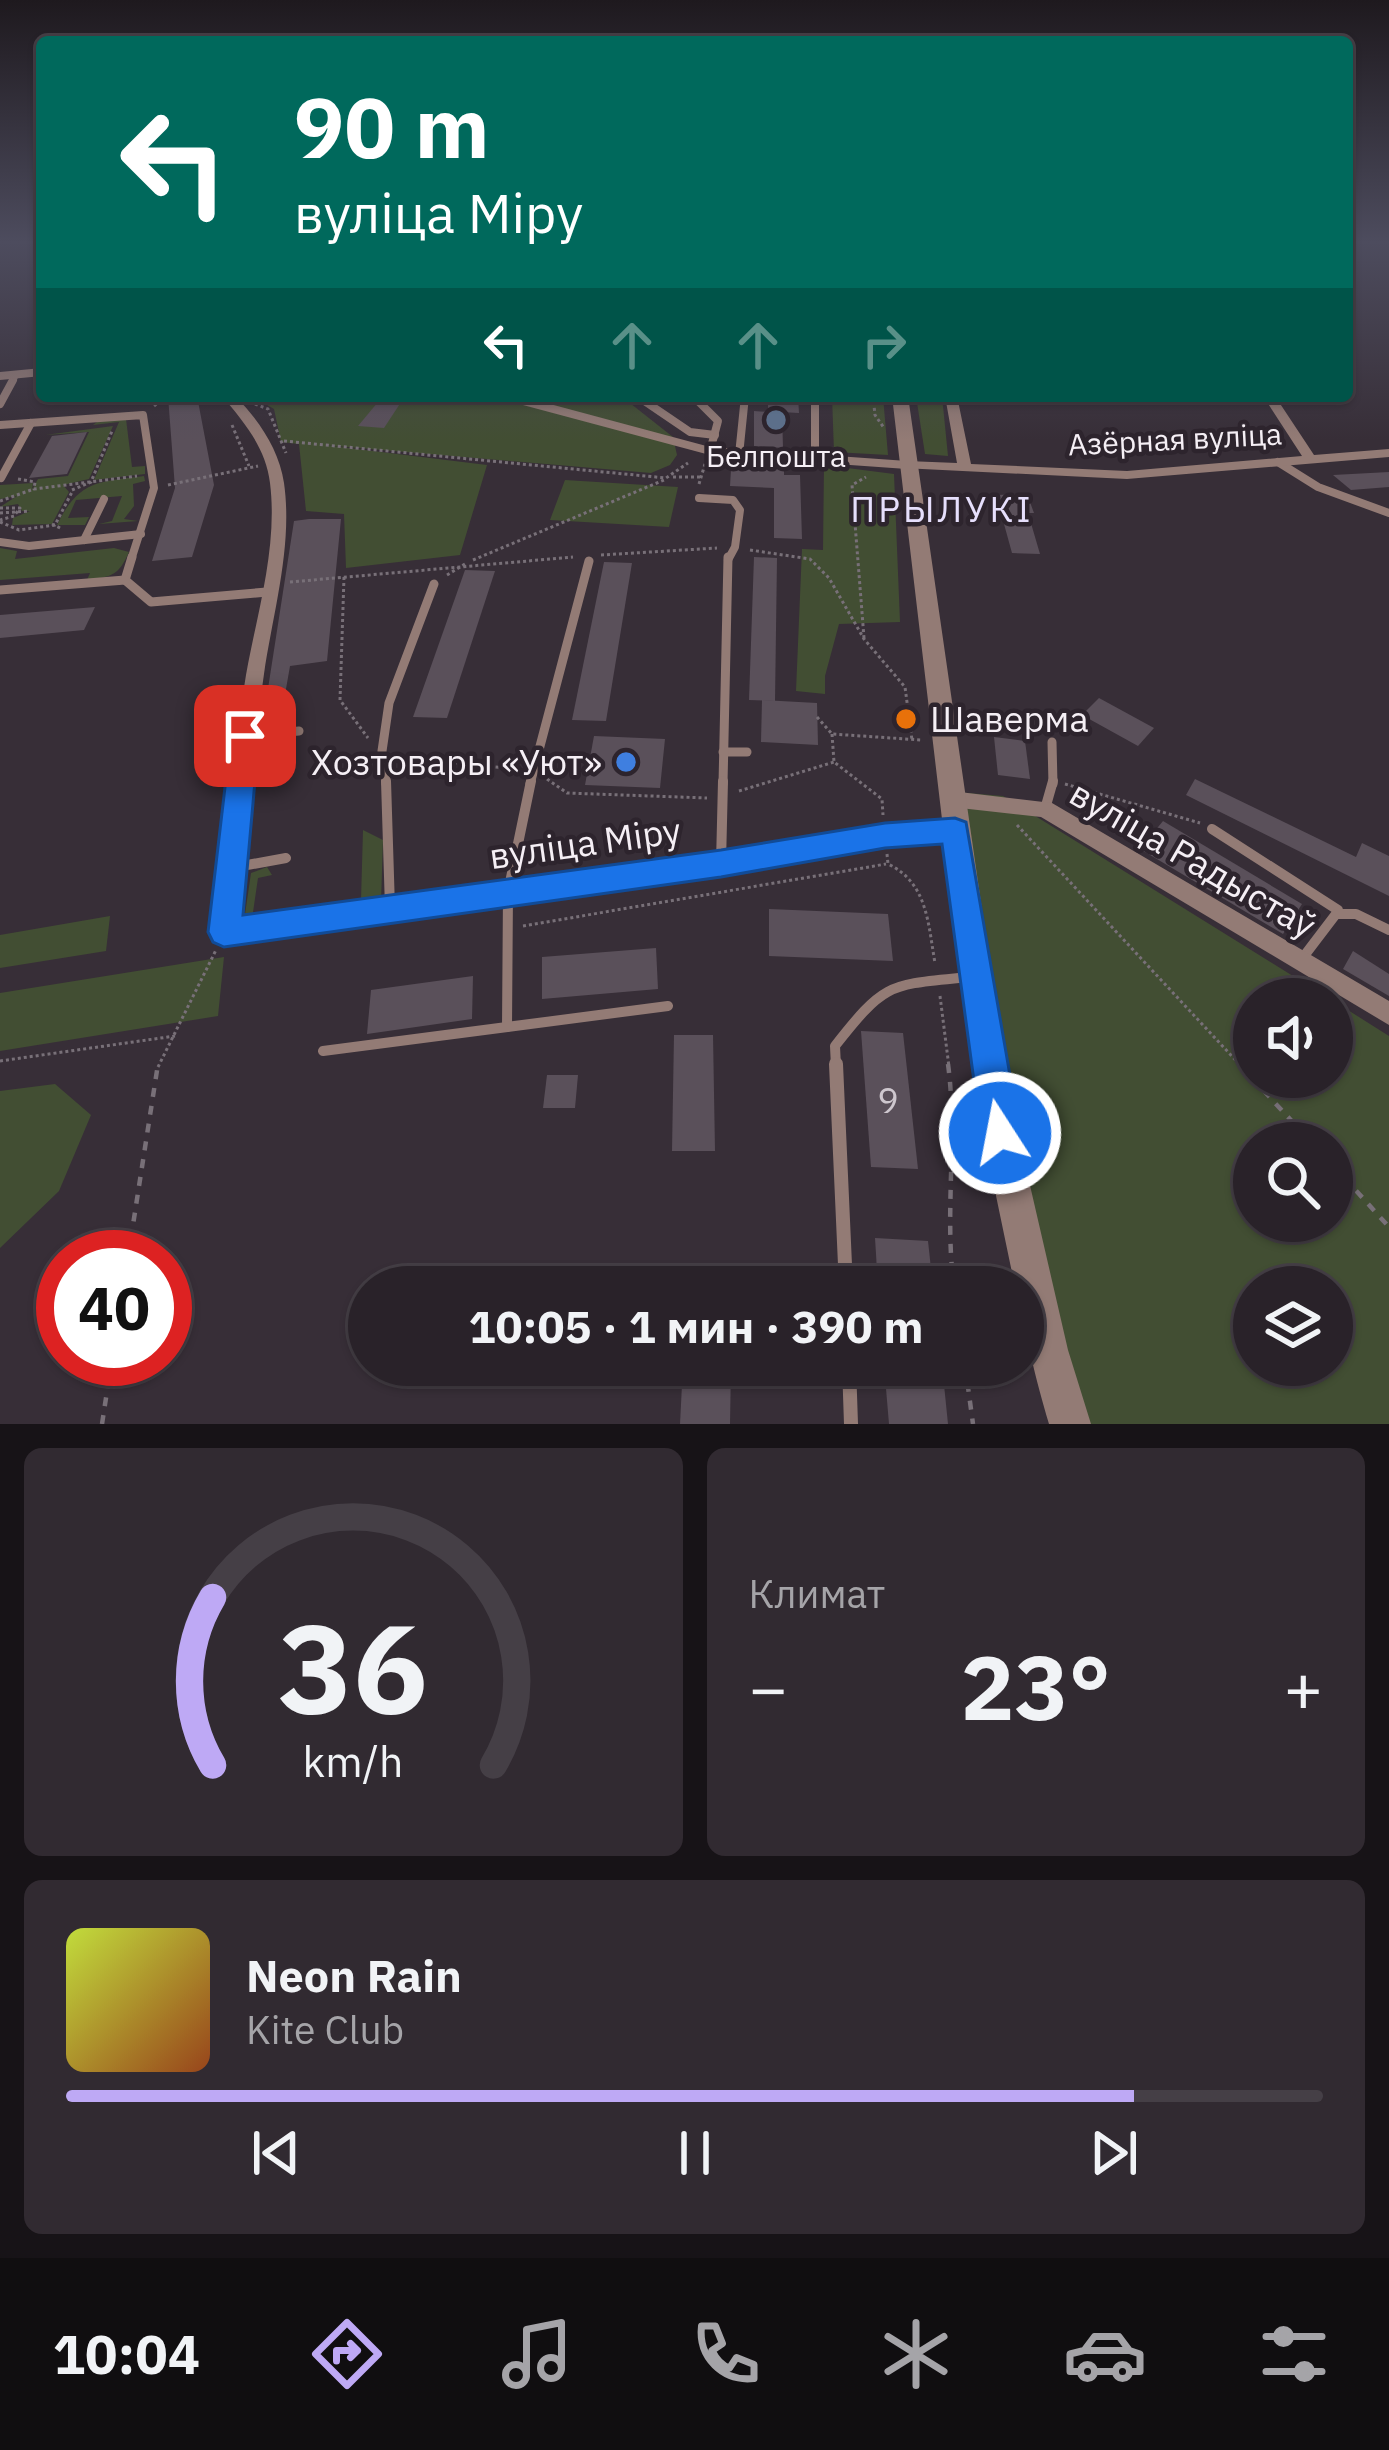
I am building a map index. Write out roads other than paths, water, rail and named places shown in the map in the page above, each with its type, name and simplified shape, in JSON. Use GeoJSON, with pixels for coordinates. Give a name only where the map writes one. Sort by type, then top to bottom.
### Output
{"type":"FeatureCollection","features":[{"type":"Feature","properties":{"kind":"street"},"geometry":{"type":"LineString","coordinates":[[0,376],[36,373]]}},
{"type":"Feature","properties":{"kind":"street"},"geometry":{"type":"LineString","coordinates":[[231,868],[276,526],[273,463],[251,419],[234,402]]}},
{"type":"Feature","properties":{"kind":"street"},"geometry":{"type":"LineString","coordinates":[[901,402],[991,1090],[1048,1350],[1070,1424]]}},
{"type":"Feature","properties":{"kind":"street"},"geometry":{"type":"LineString","coordinates":[[952,402],[964,468]]}},
{"type":"Feature","properties":{"kind":"street"},"geometry":{"type":"LineString","coordinates":[[1273,402],[1310,459]]}},
{"type":"Feature","properties":{"kind":"street","name":"Азёрная вуліца"},"geometry":{"type":"LineString","coordinates":[[907,465],[1127,475],[1389,453]]}},
{"type":"Feature","properties":{"kind":"street","name":"вуліца Радыстаў"},"geometry":{"type":"LineString","coordinates":[[953,815],[1001,805],[1045,809],[1389,1014]]}},
{"type":"Feature","properties":{"kind":"street","name":"вуліца Міру"},"geometry":{"type":"LineString","coordinates":[[231,868],[224,932],[721,863],[885,835],[953,815]]}},
{"type":"Feature","properties":{"kind":"lane"},"geometry":{"type":"LineString","coordinates":[[0,404],[16,375]]}},
{"type":"Feature","properties":{"kind":"lane"},"geometry":{"type":"LineString","coordinates":[[527,402],[710,451],[907,465]]}},
{"type":"Feature","properties":{"kind":"lane"},"geometry":{"type":"LineString","coordinates":[[646,402],[690,432],[715,435]]}},
{"type":"Feature","properties":{"kind":"lane"},"geometry":{"type":"LineString","coordinates":[[699,402],[718,422],[710,451]]}},
{"type":"Feature","properties":{"kind":"lane"},"geometry":{"type":"LineString","coordinates":[[739,454],[745,402]]}},
{"type":"Feature","properties":{"kind":"lane"},"geometry":{"type":"LineString","coordinates":[[815,402],[815,460]]}},
{"type":"Feature","properties":{"kind":"lane"},"geometry":{"type":"LineString","coordinates":[[0,425],[143,415],[154,488],[125,580]]}},
{"type":"Feature","properties":{"kind":"lane"},"geometry":{"type":"LineString","coordinates":[[1,478],[31,423]]}},
{"type":"Feature","properties":{"kind":"lane"},"geometry":{"type":"LineString","coordinates":[[688,463],[693,448]]}},
{"type":"Feature","properties":{"kind":"lane"},"geometry":{"type":"LineString","coordinates":[[1278,462],[1318,487],[1389,513]]}},
{"type":"Feature","properties":{"kind":"lane"},"geometry":{"type":"LineString","coordinates":[[699,498],[739,503],[735,547],[728,555],[721,863]]}},
{"type":"Feature","properties":{"kind":"lane"},"geometry":{"type":"LineString","coordinates":[[84,540],[104,499]]}},
{"type":"Feature","properties":{"kind":"lane"},"geometry":{"type":"LineString","coordinates":[[0,542],[19,546],[141,534]]}},
{"type":"Feature","properties":{"kind":"lane"},"geometry":{"type":"LineString","coordinates":[[507,1027],[508,892],[533,770],[589,561]]}},
{"type":"Feature","properties":{"kind":"lane"},"geometry":{"type":"LineString","coordinates":[[0,590],[125,580],[151,602],[267,588]]}},
{"type":"Feature","properties":{"kind":"lane"},"geometry":{"type":"LineString","coordinates":[[390,908],[386,770],[380,752],[383,726],[434,584]]}},
{"type":"Feature","properties":{"kind":"lane"},"geometry":{"type":"LineString","coordinates":[[245,736],[299,730]]}},
{"type":"Feature","properties":{"kind":"lane"},"geometry":{"type":"LineString","coordinates":[[1045,809],[1053,781],[1052,742]]}},
{"type":"Feature","properties":{"kind":"lane"},"geometry":{"type":"LineString","coordinates":[[723,752],[747,752]]}},
{"type":"Feature","properties":{"kind":"lane"},"geometry":{"type":"LineString","coordinates":[[1212,830],[1339,910],[1356,912],[1389,930]]}},
{"type":"Feature","properties":{"kind":"lane"},"geometry":{"type":"LineString","coordinates":[[231,868],[286,858]]}},
{"type":"Feature","properties":{"kind":"lane"},"geometry":{"type":"LineString","coordinates":[[1301,959],[1326,917],[1339,910]]}},
{"type":"Feature","properties":{"kind":"lane"},"geometry":{"type":"LineString","coordinates":[[844,1266],[835,1046],[867,1005],[897,984],[975,977]]}},
{"type":"Feature","properties":{"kind":"lane"},"geometry":{"type":"LineString","coordinates":[[323,1051],[668,1006]]}},
{"type":"Feature","properties":{"kind":"lane"},"geometry":{"type":"LineString","coordinates":[[850,1386],[851,1424]]}},
{"type":"Feature","properties":{"kind":"place","name":"Белпошта"},"geometry":{"type":"Point","coordinates":[776,420]}},
{"type":"Feature","properties":{"kind":"place","name":"Шаверма"},"geometry":{"type":"Point","coordinates":[906,719]}},
{"type":"Feature","properties":{"kind":"place","name":"Хозтовары «Уют»"},"geometry":{"type":"Point","coordinates":[626,762]}},
{"type":"Feature","properties":{"kind":"district","name":"ПРЫЛУКІ"},"geometry":{"type":"Point","coordinates":[942,509]}}]}
